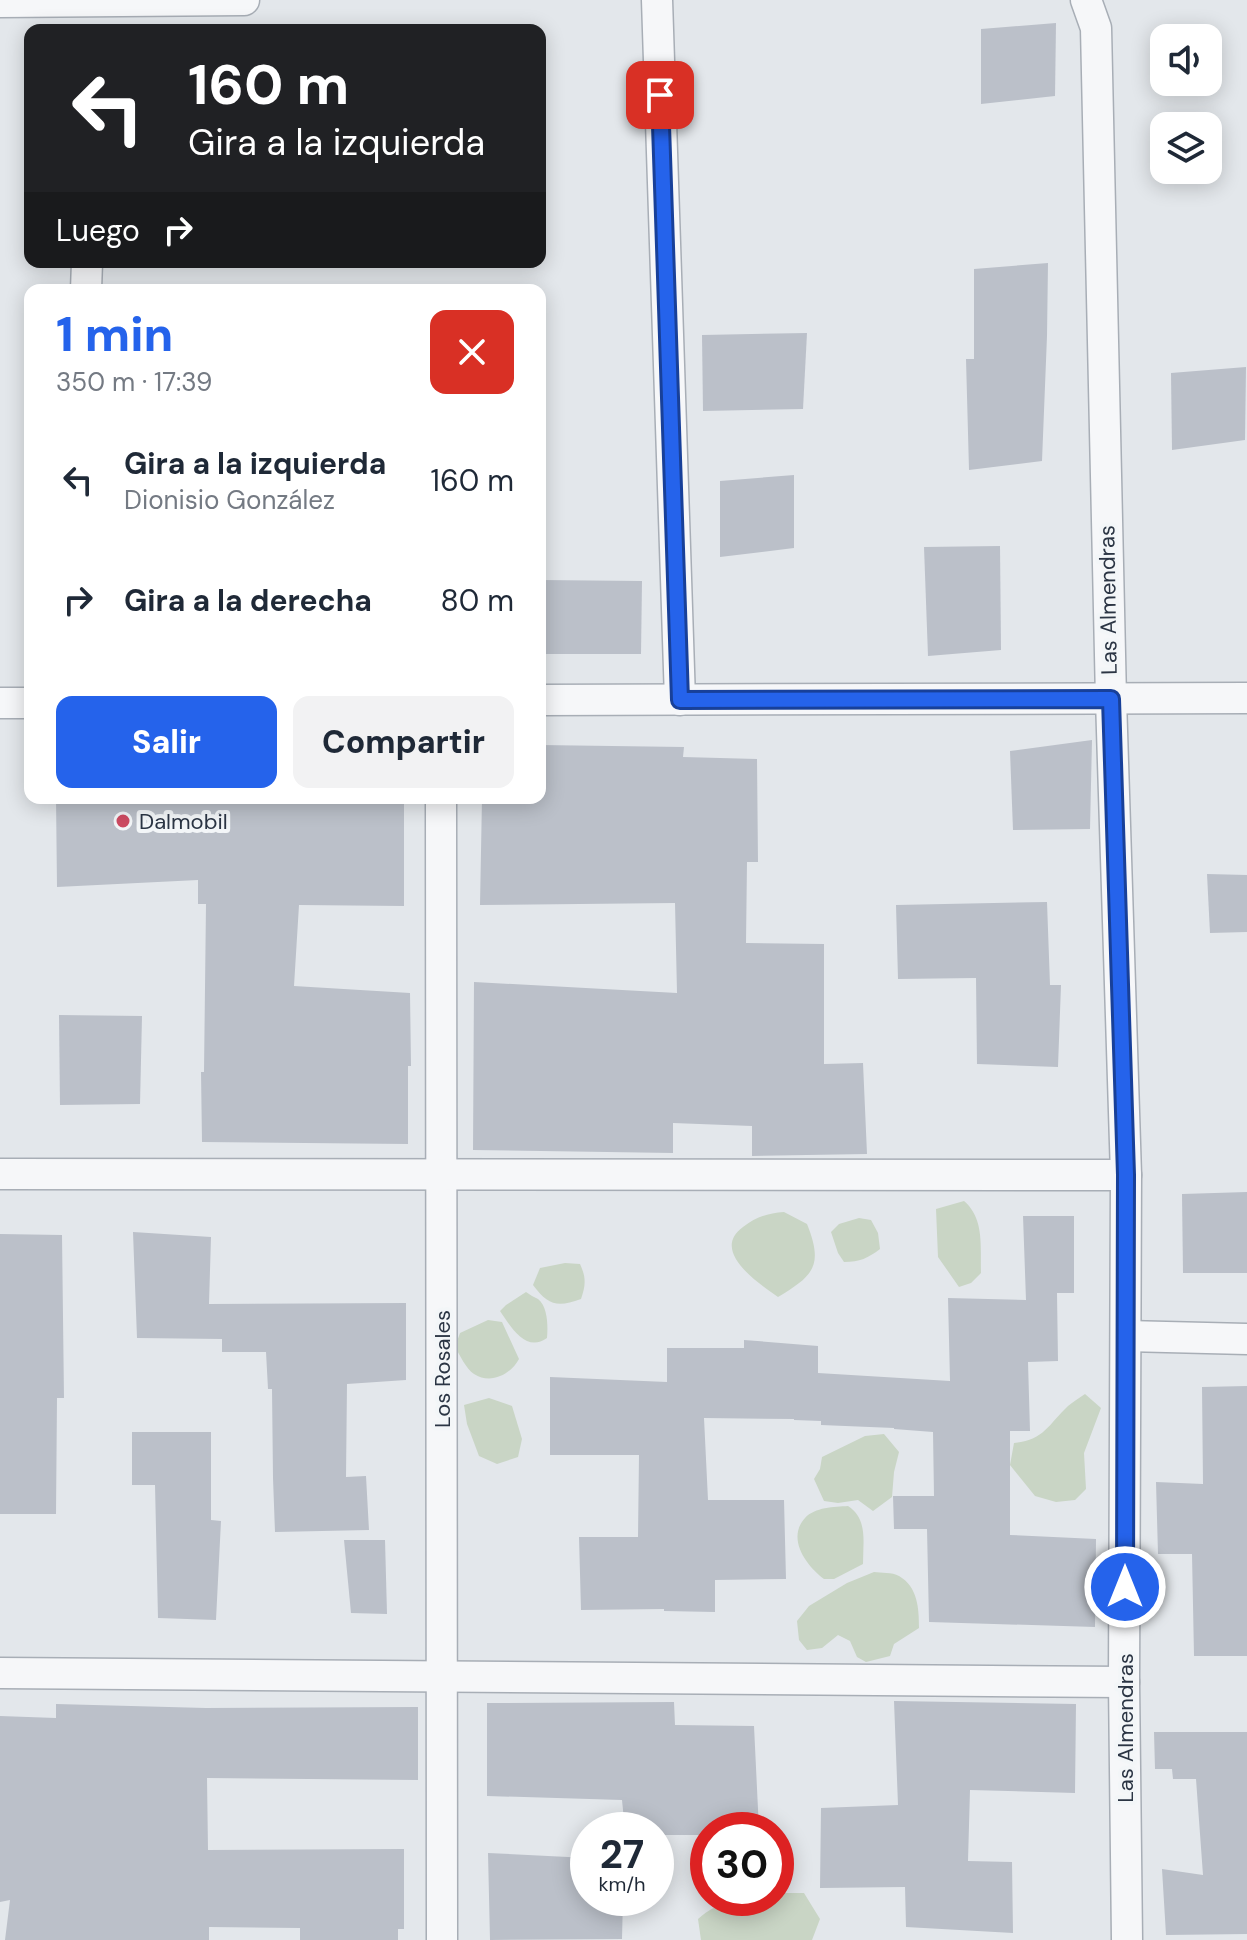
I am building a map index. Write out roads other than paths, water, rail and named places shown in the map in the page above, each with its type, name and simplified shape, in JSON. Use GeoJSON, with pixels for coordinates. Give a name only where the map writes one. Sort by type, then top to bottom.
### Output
{"type":"FeatureCollection","features":[{"type":"Feature","properties":{"kind":"street"},"geometry":{"type":"LineString","coordinates":[[0,2],[84,16],[244,0]]}},
{"type":"Feature","properties":{"kind":"street"},"geometry":{"type":"LineString","coordinates":[[657,0],[680,700]]}},
{"type":"Feature","properties":{"kind":"street","name":"Las Almendras"},"geometry":{"type":"LineString","coordinates":[[1091,14],[1126,1175],[1124,1682],[1127,1940]]}},
{"type":"Feature","properties":{"kind":"street"},"geometry":{"type":"LineString","coordinates":[[546,700],[1247,698]]}},
{"type":"Feature","properties":{"kind":"street"},"geometry":{"type":"LineString","coordinates":[[0,703],[24,703]]}},
{"type":"Feature","properties":{"kind":"street","name":"Los Rosales"},"geometry":{"type":"LineString","coordinates":[[441,804],[442,1940]]}},
{"type":"Feature","properties":{"kind":"street"},"geometry":{"type":"LineString","coordinates":[[0,1174],[1126,1175]]}},
{"type":"Feature","properties":{"kind":"street"},"geometry":{"type":"LineString","coordinates":[[1126,1336],[1247,1339]]}},
{"type":"Feature","properties":{"kind":"street"},"geometry":{"type":"LineString","coordinates":[[0,1673],[1124,1682]]}},
{"type":"Feature","properties":{"kind":"place","name":"Dalmobil"},"geometry":{"type":"Point","coordinates":[123,821]}}]}
